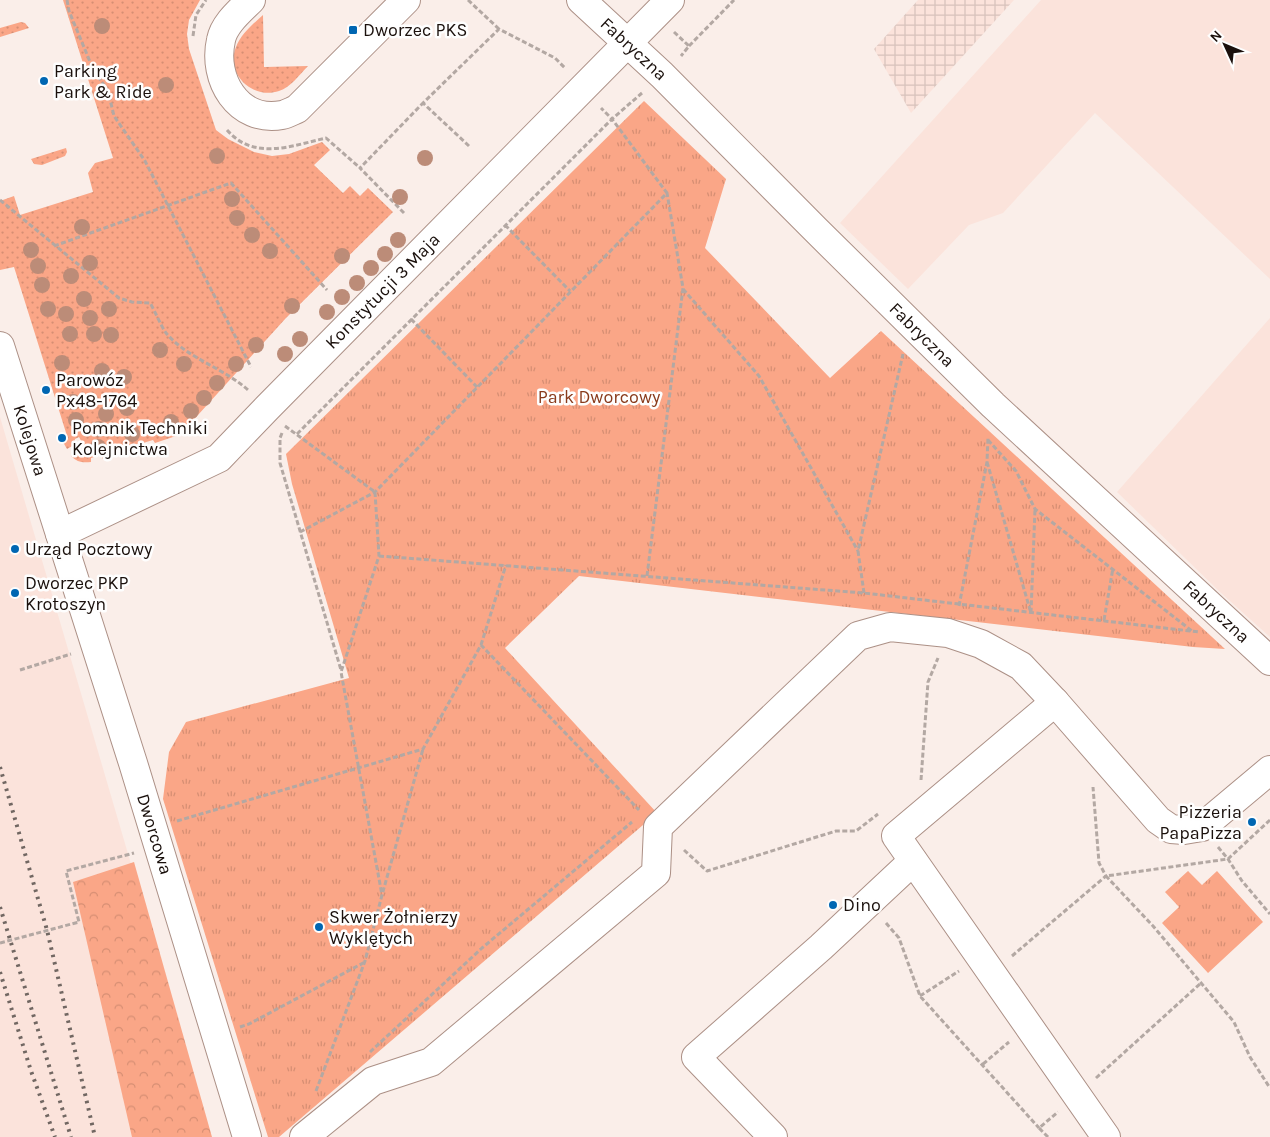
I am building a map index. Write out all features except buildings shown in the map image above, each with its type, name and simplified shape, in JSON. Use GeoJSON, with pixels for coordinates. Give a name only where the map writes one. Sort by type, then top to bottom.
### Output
{"type":"FeatureCollection","features":[{"type":"Feature","properties":{"kind":"street"},"geometry":{"type":"LineString","coordinates":[[251,0],[229,23],[221,38],[220,70],[233,98],[243,108],[256,113],[282,115],[297,110],[406,0]]}},
{"type":"Feature","properties":{"kind":"street","name":"Fabryczna"},"geometry":{"type":"LineString","coordinates":[[581,0],[662,75],[993,405],[1270,660]]}},
{"type":"Feature","properties":{"kind":"street","name":"Konstytucji 3 Maja"},"geometry":{"type":"LineString","coordinates":[[60,534],[219,458],[663,7]]}},
{"type":"Feature","properties":{"kind":"street","name":"Kolejowa"},"geometry":{"type":"LineString","coordinates":[[1,350],[60,534]]}},
{"type":"Feature","properties":{"kind":"street","name":"Dworcowa"},"geometry":{"type":"LineString","coordinates":[[60,534],[153,828],[247,1137]]}},
{"type":"Feature","properties":{"kind":"street"},"geometry":{"type":"LineString","coordinates":[[304,1137],[372,1081],[431,1062],[656,873],[650,820],[858,636],[890,627],[948,633],[981,644],[1021,666],[1158,820],[1171,829],[1184,830],[1202,827],[1270,770]]}},
{"type":"Feature","properties":{"kind":"street"},"geometry":{"type":"LineString","coordinates":[[1055,702],[896,836],[1106,1137]]}},
{"type":"Feature","properties":{"kind":"street"},"geometry":{"type":"LineString","coordinates":[[773,1137],[696,1057],[913,861]]}},
{"type":"Feature","properties":{"kind":"path"},"geometry":{"type":"LineString","coordinates":[[68,0],[69,12],[93,69],[108,91],[114,116],[145,161],[251,367]]}},
{"type":"Feature","properties":{"kind":"path"},"geometry":{"type":"LineString","coordinates":[[468,0],[499,29],[556,58]]}},
{"type":"Feature","properties":{"kind":"path"},"geometry":{"type":"LineString","coordinates":[[297,434],[612,119],[662,75],[734,0]]}},
{"type":"Feature","properties":{"kind":"path"},"geometry":{"type":"LineString","coordinates":[[663,7],[689,46]]}},
{"type":"Feature","properties":{"kind":"path"},"geometry":{"type":"LineString","coordinates":[[404,213],[360,168],[499,29]]}},
{"type":"Feature","properties":{"kind":"path"},"geometry":{"type":"LineString","coordinates":[[423,103],[469,146]]}},
{"type":"Feature","properties":{"kind":"path"},"geometry":{"type":"LineString","coordinates":[[612,119],[666,193],[683,288],[647,576]]}},
{"type":"Feature","properties":{"kind":"path"},"geometry":{"type":"LineString","coordinates":[[54,246],[231,184],[327,290]]}},
{"type":"Feature","properties":{"kind":"path"},"geometry":{"type":"LineString","coordinates":[[300,532],[375,492],[666,193]]}},
{"type":"Feature","properties":{"kind":"path"},"geometry":{"type":"LineString","coordinates":[[0,200],[119,298],[132,302],[150,303],[166,332],[180,345],[238,381]]}},
{"type":"Feature","properties":{"kind":"path"},"geometry":{"type":"LineString","coordinates":[[505,225],[570,291]]}},
{"type":"Feature","properties":{"kind":"path"},"geometry":{"type":"LineString","coordinates":[[683,288],[759,376],[858,551]]}},
{"type":"Feature","properties":{"kind":"path"},"geometry":{"type":"LineString","coordinates":[[411,319],[476,387]]}},
{"type":"Feature","properties":{"kind":"path"},"geometry":{"type":"LineString","coordinates":[[864,592],[858,551],[903,352]]}},
{"type":"Feature","properties":{"kind":"path"},"geometry":{"type":"LineString","coordinates":[[920,782],[928,682],[959,604],[987,462],[993,405]]}},
{"type":"Feature","properties":{"kind":"path"},"geometry":{"type":"LineString","coordinates":[[375,492],[285,425],[280,438],[280,463],[341,672],[382,894]]}},
{"type":"Feature","properties":{"kind":"path"},"geometry":{"type":"LineString","coordinates":[[983,432],[1016,471],[1035,509],[1193,631]]}},
{"type":"Feature","properties":{"kind":"path"},"geometry":{"type":"LineString","coordinates":[[987,462],[1031,613]]}},
{"type":"Feature","properties":{"kind":"path"},"geometry":{"type":"LineString","coordinates":[[341,672],[378,556],[375,492]]}},
{"type":"Feature","properties":{"kind":"path"},"geometry":{"type":"LineString","coordinates":[[1031,613],[1035,509]]}},
{"type":"Feature","properties":{"kind":"path"},"geometry":{"type":"LineString","coordinates":[[378,556],[864,592],[1201,632]]}},
{"type":"Feature","properties":{"kind":"path"},"geometry":{"type":"LineString","coordinates":[[316,1091],[365,961],[423,749],[481,645],[506,565]]}},
{"type":"Feature","properties":{"kind":"path"},"geometry":{"type":"LineString","coordinates":[[1104,620],[1113,568]]}},
{"type":"Feature","properties":{"kind":"path"},"geometry":{"type":"LineString","coordinates":[[481,645],[650,820],[707,871],[836,831],[856,831],[884,809]]}},
{"type":"Feature","properties":{"kind":"path"},"geometry":{"type":"LineString","coordinates":[[20,670],[71,654]]}},
{"type":"Feature","properties":{"kind":"path"},"geometry":{"type":"LineString","coordinates":[[153,828],[423,749]]}},
{"type":"Feature","properties":{"kind":"path"},"geometry":{"type":"LineString","coordinates":[[1092,780],[1099,863],[1106,876],[1153,926],[1234,1022],[1250,1057],[1270,1088]]}},
{"type":"Feature","properties":{"kind":"path"},"geometry":{"type":"LineString","coordinates":[[366,1056],[482,948],[650,820]]}},
{"type":"Feature","properties":{"kind":"path"},"geometry":{"type":"LineString","coordinates":[[920,996],[986,966],[1106,876],[1228,859],[1270,820]]}},
{"type":"Feature","properties":{"kind":"path"},"geometry":{"type":"LineString","coordinates":[[1202,827],[1228,859],[1242,881],[1270,914]]}},
{"type":"Feature","properties":{"kind":"path"},"geometry":{"type":"LineString","coordinates":[[0,943],[79,922],[66,871],[134,853]]}},
{"type":"Feature","properties":{"kind":"path"},"geometry":{"type":"LineString","coordinates":[[867,904],[899,938],[920,996],[1048,1137]]}},
{"type":"Feature","properties":{"kind":"path"},"geometry":{"type":"LineString","coordinates":[[239,1027],[249,1024],[365,961]]}},
{"type":"Feature","properties":{"kind":"path"},"geometry":{"type":"LineString","coordinates":[[1039,1128],[1202,983]]}},
{"type":"Feature","properties":{"kind":"path"},"geometry":{"type":"LineString","coordinates":[[983,1064],[1028,1026]]}},
{"type":"Feature","properties":{"kind":"shaded area"},"geometry":{"type":"Polygon","coordinates":[[[918,0],[1014,0],[911,113],[874,49],[918,0]]]}},
{"type":"Feature","properties":{"kind":"shaded area"},"geometry":{"type":"Polygon","coordinates":[[[1041,0],[1270,0],[1270,279],[1095,113],[1003,213],[969,225],[908,289],[840,223],[1041,0]]]}},
{"type":"Feature","properties":{"kind":"shaded area"},"geometry":{"type":"Polygon","coordinates":[[[1270,318],[1270,637],[1221,593],[1117,492],[1270,318]]]}},
{"type":"Feature","properties":{"kind":"shaded area"},"geometry":{"type":"Polygon","coordinates":[[[0,417],[131,864],[136,1137],[0,1137],[0,417]]]}},
{"type":"Feature","properties":{"kind":"green space"},"geometry":{"type":"Polygon","coordinates":[[[63,0],[200,0],[189,20],[187,34],[189,49],[216,130],[228,139],[254,152],[272,156],[289,154],[322,142],[330,150],[314,165],[343,193],[350,186],[360,196],[368,188],[393,212],[286,318],[188,426],[177,431],[179,435],[155,443],[153,440],[143,443],[144,446],[140,448],[139,444],[128,447],[129,450],[126,451],[124,448],[113,451],[114,455],[103,459],[101,455],[91,458],[91,462],[78,461],[71,456],[78,451],[82,453],[86,450],[79,437],[75,439],[74,445],[67,449],[63,442],[68,439],[14,267],[0,270],[0,201],[14,196],[20,215],[93,192],[88,173],[95,163],[113,158],[63,0]]]}},
{"type":"Feature","properties":{"kind":"green space"},"geometry":{"type":"Polygon","coordinates":[[[263,15],[264,67],[308,66],[287,87],[269,93],[259,92],[243,82],[234,66],[238,42],[263,15]]]}},
{"type":"Feature","properties":{"kind":"green space"},"geometry":{"type":"Polygon","coordinates":[[[21,22],[25,23],[29,28],[0,37],[0,28],[21,22]]]}},
{"type":"Feature","properties":{"kind":"green space","name":"Park Dworcowy"},"geometry":{"type":"Polygon","coordinates":[[[644,101],[726,179],[705,248],[830,378],[881,331],[1225,649],[1193,647],[579,576],[505,648],[657,813],[279,1137],[268,1137],[163,799],[169,752],[186,722],[349,678],[292,484],[286,454],[644,101]]]}},
{"type":"Feature","properties":{"kind":"green space"},"geometry":{"type":"Polygon","coordinates":[[[66,148],[65,156],[42,165],[34,164],[31,159],[66,148]]]}},
{"type":"Feature","properties":{"kind":"green space"},"geometry":{"type":"Polygon","coordinates":[[[134,862],[212,1137],[132,1137],[73,882],[134,862]]]}},
{"type":"Feature","properties":{"kind":"green space"},"geometry":{"type":"Polygon","coordinates":[[[1188,871],[1202,885],[1217,871],[1263,922],[1208,973],[1162,923],[1179,907],[1165,892],[1188,871]]]}},
{"type":"Feature","properties":{"kind":"railway"},"geometry":{"type":"LineString","coordinates":[[0,767],[47,930],[95,1137]]}},
{"type":"Feature","properties":{"kind":"railway"},"geometry":{"type":"LineString","coordinates":[[0,907],[71,1137]]}},
{"type":"Feature","properties":{"kind":"railway"},"geometry":{"type":"LineString","coordinates":[[0,972],[31,1071],[55,1137]]}},
{"type":"Feature","properties":{"kind":"place","name":"Dworzec PKS"},"geometry":{"type":"Point","coordinates":[353,30]}},
{"type":"Feature","properties":{"kind":"place","name":"Parking Park & Ride"},"geometry":{"type":"Point","coordinates":[44,81]}},
{"type":"Feature","properties":{"kind":"place","name":"Parowóz Px48-1764"},"geometry":{"type":"Point","coordinates":[46,390]}},
{"type":"Feature","properties":{"kind":"place","name":"Pomnik Techniki Kolejnictwa"},"geometry":{"type":"Point","coordinates":[62,438]}},
{"type":"Feature","properties":{"kind":"place","name":"Urząd Pocztowy"},"geometry":{"type":"Point","coordinates":[15,549]}},
{"type":"Feature","properties":{"kind":"place","name":"Dworzec PKP Krotoszyn"},"geometry":{"type":"Point","coordinates":[15,593]}},
{"type":"Feature","properties":{"kind":"place","name":"Pizzeria PapaPizza"},"geometry":{"type":"Point","coordinates":[1252,822]}},
{"type":"Feature","properties":{"kind":"place","name":"Dino"},"geometry":{"type":"Point","coordinates":[833,905]}},
{"type":"Feature","properties":{"kind":"place","name":"Skwer Żołnierzy Wyklętych"},"geometry":{"type":"Point","coordinates":[319,927]}}]}
